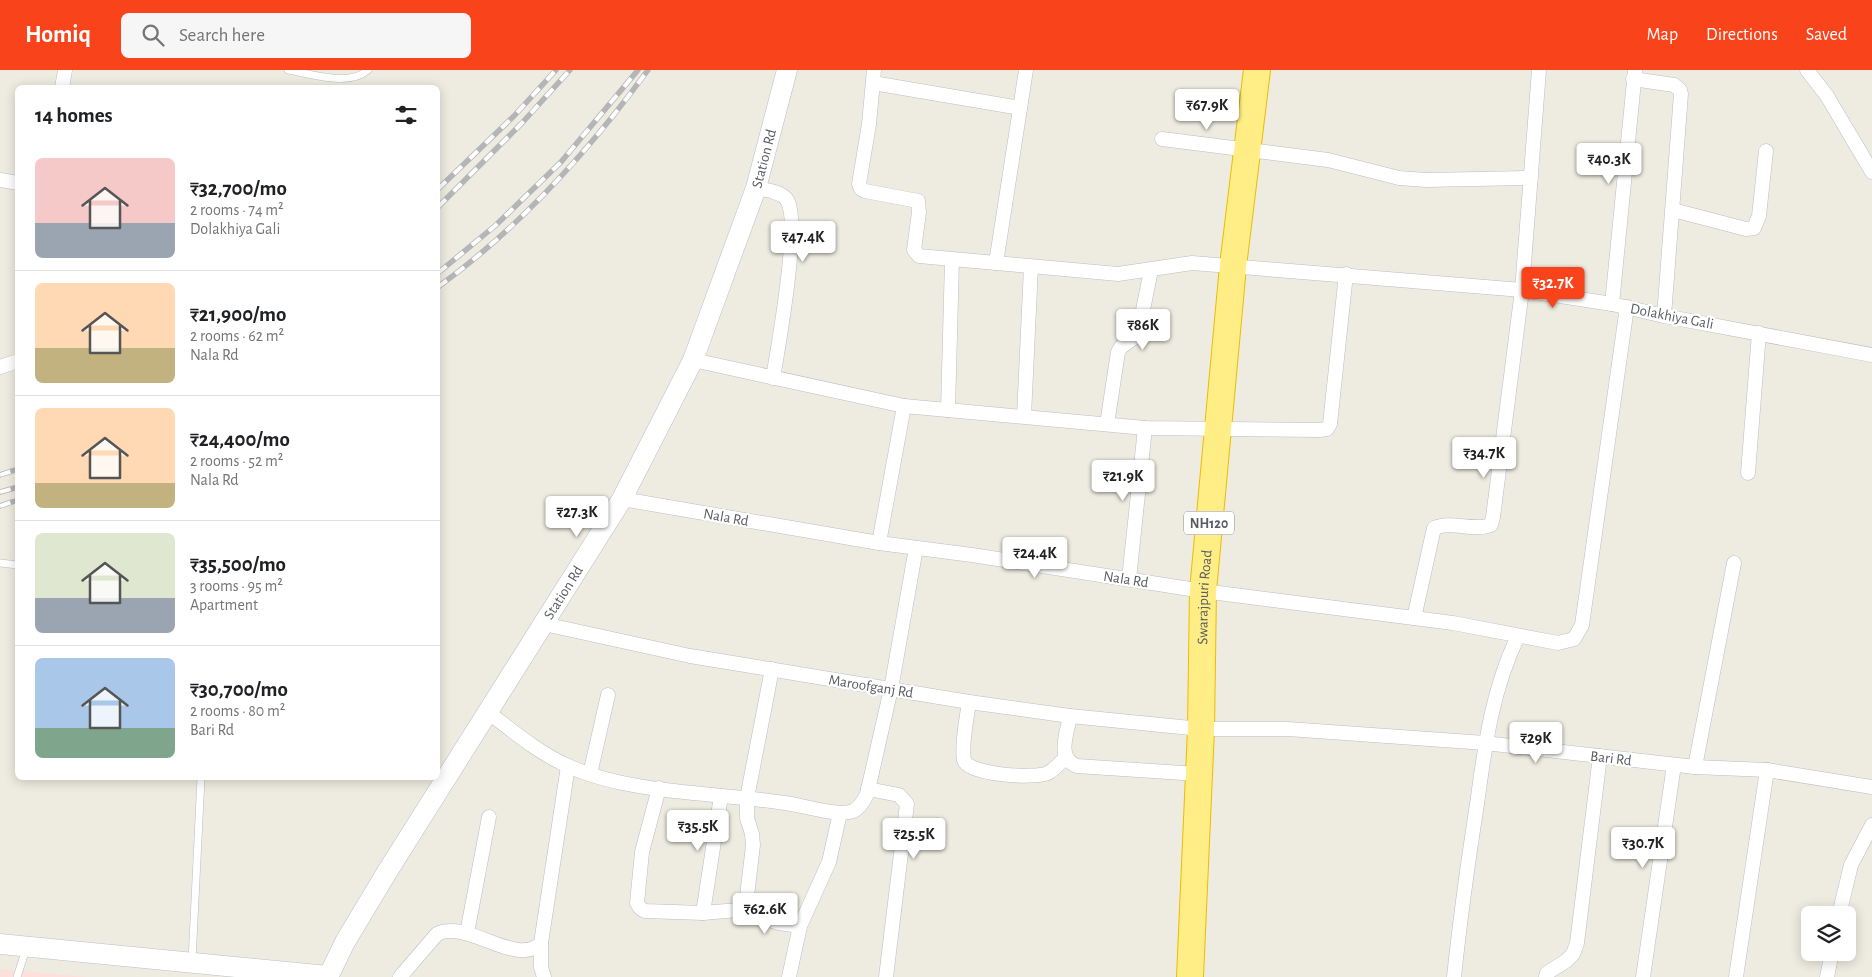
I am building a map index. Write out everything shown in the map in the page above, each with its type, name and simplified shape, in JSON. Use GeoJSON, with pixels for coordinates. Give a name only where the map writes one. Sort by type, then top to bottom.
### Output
{"type":"FeatureCollection","features":[{"type":"Feature","properties":{"kind":"highway","name":"Swarajpuri Road"},"geometry":{"type":"LineString","coordinates":[[1190,977],[1200,729],[1203,591],[1233,266],[1257,70]]}},
{"type":"Feature","properties":{"kind":"street"},"geometry":{"type":"LineString","coordinates":[[62,85],[65,70]]}},
{"type":"Feature","properties":{"kind":"street","name":"Station Rd"},"geometry":{"type":"LineString","coordinates":[[328,977],[345,942],[387,872],[489,713],[622,499],[692,360],[756,188],[787,70]]}},
{"type":"Feature","properties":{"kind":"street"},"geometry":{"type":"LineString","coordinates":[[996,263],[1026,70]]}},
{"type":"Feature","properties":{"kind":"street"},"geometry":{"type":"LineString","coordinates":[[1414,618],[1434,528],[1442,525],[1484,528],[1490,525],[1494,517],[1522,290],[1539,70]]}},
{"type":"Feature","properties":{"kind":"street"},"geometry":{"type":"LineString","coordinates":[[1807,70],[1827,96],[1872,172]]}},
{"type":"Feature","properties":{"kind":"street"},"geometry":{"type":"LineString","coordinates":[[1612,304],[1634,75],[1674,85],[1680,90],[1664,316]]}},
{"type":"Feature","properties":{"kind":"street"},"geometry":{"type":"LineString","coordinates":[[873,76],[1020,108]]}},
{"type":"Feature","properties":{"kind":"street","name":"Dolakhiya Gali"},"geometry":{"type":"LineString","coordinates":[[873,76],[869,124],[860,178],[861,189],[918,201],[916,254],[919,256],[1118,274],[1192,263],[1346,274],[1522,290],[1612,304],[1664,316],[1872,354]]}},
{"type":"Feature","properties":{"kind":"street"},"geometry":{"type":"LineString","coordinates":[[1162,139],[1328,160],[1399,178],[1426,180],[1531,178]]}},
{"type":"Feature","properties":{"kind":"street"},"geometry":{"type":"LineString","coordinates":[[1673,210],[1746,229],[1754,228],[1759,216],[1766,151]]}},
{"type":"Feature","properties":{"kind":"street"},"geometry":{"type":"LineString","coordinates":[[0,180],[15,182]]}},
{"type":"Feature","properties":{"kind":"street"},"geometry":{"type":"LineString","coordinates":[[756,188],[778,193],[786,199],[791,210],[788,272],[773,378]]}},
{"type":"Feature","properties":{"kind":"street"},"geometry":{"type":"LineString","coordinates":[[948,410],[952,260]]}},
{"type":"Feature","properties":{"kind":"street"},"geometry":{"type":"LineString","coordinates":[[1024,416],[1031,267]]}},
{"type":"Feature","properties":{"kind":"street"},"geometry":{"type":"LineString","coordinates":[[1107,424],[1118,352],[1121,347],[1138,335],[1151,270]]}},
{"type":"Feature","properties":{"kind":"street"},"geometry":{"type":"LineString","coordinates":[[692,360],[904,406],[1145,428],[1218,430],[1327,428],[1330,424],[1331,416],[1346,274]]}},
{"type":"Feature","properties":{"kind":"street","name":"Nala Rd"},"geometry":{"type":"LineString","coordinates":[[622,499],[879,544],[1203,591],[1453,623],[1558,643],[1574,639],[1582,625],[1627,307]]}},
{"type":"Feature","properties":{"kind":"street"},"geometry":{"type":"LineString","coordinates":[[1748,473],[1760,333]]}},
{"type":"Feature","properties":{"kind":"street"},"geometry":{"type":"LineString","coordinates":[[0,367],[15,361]]}},
{"type":"Feature","properties":{"kind":"street"},"geometry":{"type":"LineString","coordinates":[[879,544],[904,406]]}},
{"type":"Feature","properties":{"kind":"street"},"geometry":{"type":"LineString","coordinates":[[1129,579],[1145,428]]}},
{"type":"Feature","properties":{"kind":"street"},"geometry":{"type":"LineString","coordinates":[[489,713],[542,753],[590,774],[659,788],[748,798],[840,813],[853,811],[861,804],[868,790],[891,689],[916,548]]}},
{"type":"Feature","properties":{"kind":"street"},"geometry":{"type":"LineString","coordinates":[[1694,768],[1734,563]]}},
{"type":"Feature","properties":{"kind":"street","name":"Maroofganj Rd"},"geometry":{"type":"LineString","coordinates":[[544,624],[690,656],[969,702],[1070,716],[1200,729]]}},
{"type":"Feature","properties":{"kind":"street"},"geometry":{"type":"LineString","coordinates":[[1454,977],[1485,743],[1495,692],[1504,666],[1518,636]]}},
{"type":"Feature","properties":{"kind":"street"},"geometry":{"type":"LineString","coordinates":[[738,910],[747,896],[753,845],[747,818],[748,798],[772,669]]}},
{"type":"Feature","properties":{"kind":"street"},"geometry":{"type":"LineString","coordinates":[[590,774],[608,696]]}},
{"type":"Feature","properties":{"kind":"street"},"geometry":{"type":"LineString","coordinates":[[969,702],[964,748],[964,760],[967,766],[977,770],[1024,777],[1047,773],[1065,758]]}},
{"type":"Feature","properties":{"kind":"street"},"geometry":{"type":"LineString","coordinates":[[1065,758],[1064,751],[1070,716]]}},
{"type":"Feature","properties":{"kind":"street","name":"Bari Rd"},"geometry":{"type":"LineString","coordinates":[[1200,729],[1288,729],[1485,743],[1694,768],[1767,770],[1872,786]]}},
{"type":"Feature","properties":{"kind":"street"},"geometry":{"type":"LineString","coordinates":[[1546,977],[1547,973],[1566,961],[1573,954],[1577,943],[1600,756]]}},
{"type":"Feature","properties":{"kind":"street"},"geometry":{"type":"LineString","coordinates":[[1065,758],[1078,766],[1198,774]]}},
{"type":"Feature","properties":{"kind":"street"},"geometry":{"type":"LineString","coordinates":[[1643,977],[1674,765]]}},
{"type":"Feature","properties":{"kind":"street"},"geometry":{"type":"LineString","coordinates":[[544,977],[541,967],[541,943],[568,766]]}},
{"type":"Feature","properties":{"kind":"street"},"geometry":{"type":"LineString","coordinates":[[1736,977],[1767,770]]}},
{"type":"Feature","properties":{"kind":"street"},"geometry":{"type":"LineString","coordinates":[[659,788],[642,852],[637,903],[640,908],[645,911],[703,913],[738,910],[779,923],[800,926]]}},
{"type":"Feature","properties":{"kind":"street"},"geometry":{"type":"LineString","coordinates":[[868,790],[900,795],[907,804],[886,977]]}},
{"type":"Feature","properties":{"kind":"street"},"geometry":{"type":"LineString","coordinates":[[703,913],[720,796]]}},
{"type":"Feature","properties":{"kind":"street"},"geometry":{"type":"LineString","coordinates":[[789,977],[800,926],[829,862],[840,813]]}},
{"type":"Feature","properties":{"kind":"street"},"geometry":{"type":"LineString","coordinates":[[467,933],[489,817]]}},
{"type":"Feature","properties":{"kind":"street"},"geometry":{"type":"LineString","coordinates":[[1840,906],[1851,865],[1872,825]]}},
{"type":"Feature","properties":{"kind":"street"},"geometry":{"type":"LineString","coordinates":[[400,977],[437,934],[451,931],[467,933],[512,949],[526,951],[536,948],[541,943]]}},
{"type":"Feature","properties":{"kind":"street"},"geometry":{"type":"LineString","coordinates":[[0,944],[328,977]]}},
{"type":"Feature","properties":{"kind":"street"},"geometry":{"type":"LineString","coordinates":[[1827,977],[1830,961]]}},
{"type":"Feature","properties":{"kind":"lane"},"geometry":{"type":"LineString","coordinates":[[288,70],[348,79],[360,76],[368,70]]}},
{"type":"Feature","properties":{"kind":"lane"},"geometry":{"type":"LineString","coordinates":[[0,563],[15,565]]}},
{"type":"Feature","properties":{"kind":"lane"},"geometry":{"type":"LineString","coordinates":[[192,964],[201,780]]}},
{"type":"Feature","properties":{"kind":"lane"},"geometry":{"type":"LineString","coordinates":[[17,977],[27,947]]}},
{"type":"Feature","properties":{"kind":"shaded area"},"geometry":{"type":"Polygon","coordinates":[[[0,969],[88,977],[0,977],[0,969]]]}},
{"type":"Feature","properties":{"kind":"railway"},"geometry":{"type":"LineString","coordinates":[[440,187],[514,116],[556,70]]}},
{"type":"Feature","properties":{"kind":"railway"},"geometry":{"type":"LineString","coordinates":[[440,205],[522,123],[570,70]]}},
{"type":"Feature","properties":{"kind":"railway"},"geometry":{"type":"LineString","coordinates":[[440,271],[496,225],[561,162],[638,70]]}},
{"type":"Feature","properties":{"kind":"railway"},"geometry":{"type":"LineString","coordinates":[[440,285],[497,240],[551,187],[602,130],[648,70]]}},
{"type":"Feature","properties":{"kind":"railway"},"geometry":{"type":"LineString","coordinates":[[0,475],[15,470]]}},
{"type":"Feature","properties":{"kind":"railway"},"geometry":{"type":"LineString","coordinates":[[0,492],[15,488]]}},
{"type":"Feature","properties":{"kind":"railway"},"geometry":{"type":"LineString","coordinates":[[0,506],[15,501]]}}]}
